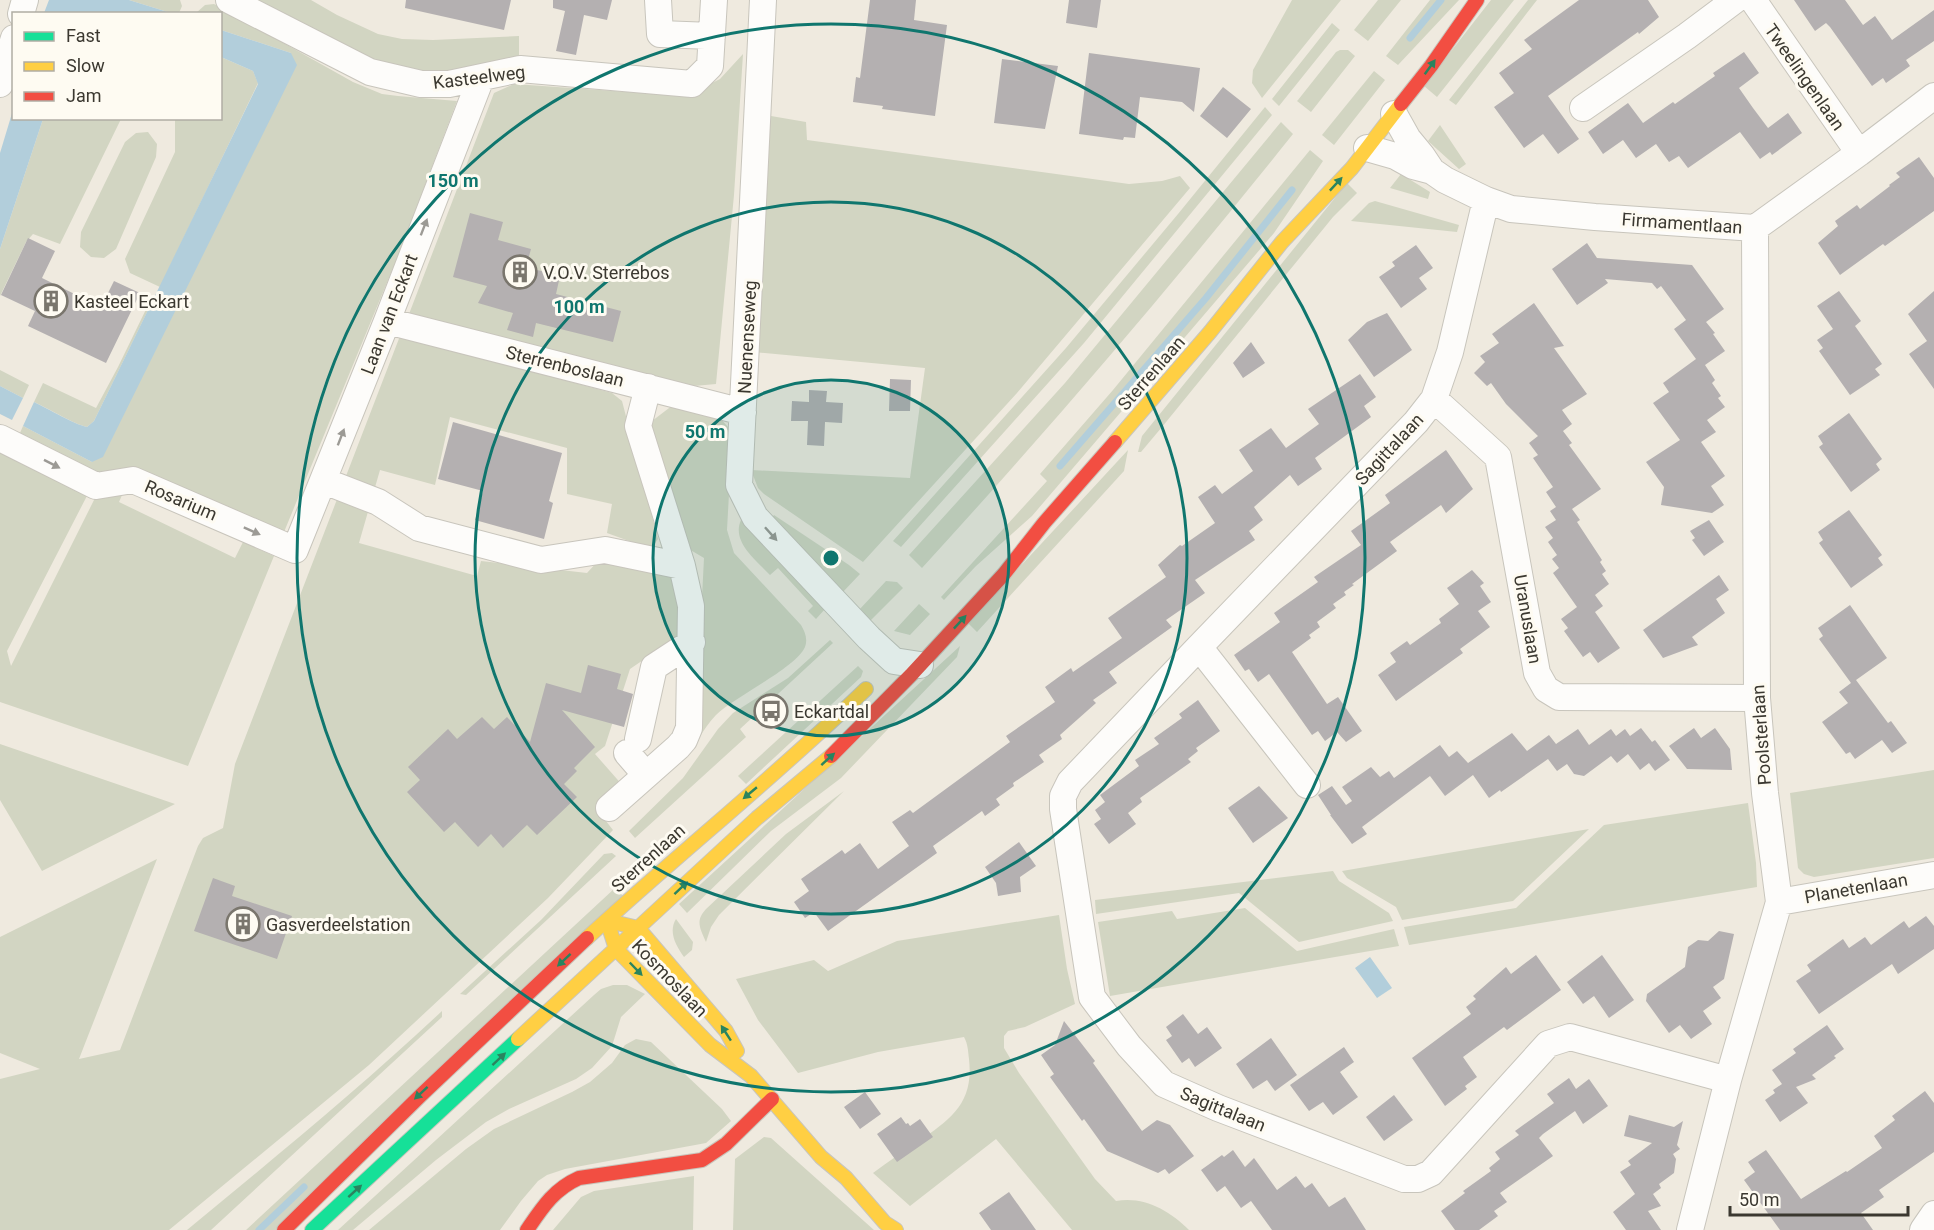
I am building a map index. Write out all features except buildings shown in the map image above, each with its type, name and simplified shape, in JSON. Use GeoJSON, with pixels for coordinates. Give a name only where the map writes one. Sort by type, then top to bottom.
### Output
{"type":"FeatureCollection","features":[{"type":"Feature","properties":{"kind":"main road","name":"Sterrenlaan"},"geometry":{"type":"LineString","coordinates":[[1434,40],[1476,0]]}},
{"type":"Feature","properties":{"kind":"main road","name":"Sterrenlaan"},"geometry":{"type":"LineString","coordinates":[[284,1230],[395,1118],[607,920],[897,663],[1004,574],[1044,523],[1202,341],[1282,242],[1367,148],[1431,66],[1476,0]]}},
{"type":"Feature","properties":{"kind":"main road","name":"Sterrenlaan"},"geometry":{"type":"LineString","coordinates":[[1282,242],[1313,188]]}},
{"type":"Feature","properties":{"kind":"main road","name":"Sterrenlaan"},"geometry":{"type":"LineString","coordinates":[[1010,545],[1044,523]]}},
{"type":"Feature","properties":{"kind":"main road","name":"Sterrenlaan"},"geometry":{"type":"LineString","coordinates":[[312,1230],[757,818],[830,758],[897,663]]}},
{"type":"Feature","properties":{"kind":"main road","name":"Kosmoslaan"},"geometry":{"type":"LineString","coordinates":[[607,920],[639,928],[726,1031],[751,1076]]}},
{"type":"Feature","properties":{"kind":"main road","name":"Kosmoslaan"},"geometry":{"type":"LineString","coordinates":[[607,920],[616,949],[710,1045],[751,1076],[821,1157],[846,1178],[885,1222],[896,1230]]}},
{"type":"Feature","properties":{"kind":"main road"},"geometry":{"type":"LineString","coordinates":[[527,1230],[550,1195],[564,1183],[579,1178],[702,1160],[726,1144],[772,1099]]}},
{"type":"Feature","properties":{"kind":"street","name":"Kasteelweg"},"geometry":{"type":"LineString","coordinates":[[229,0],[370,72],[421,84],[449,84],[520,69],[692,84],[710,66],[714,0]]}},
{"type":"Feature","properties":{"kind":"street"},"geometry":{"type":"LineString","coordinates":[[658,0],[660,33],[712,36]]}},
{"type":"Feature","properties":{"kind":"street","name":"Nuenenseweg"},"geometry":{"type":"LineString","coordinates":[[763,0],[739,486],[755,517],[826,594],[897,663]]}},
{"type":"Feature","properties":{"kind":"street"},"geometry":{"type":"LineString","coordinates":[[1583,108],[1735,0]]}},
{"type":"Feature","properties":{"kind":"street","name":"Tweelingenlaan"},"geometry":{"type":"LineString","coordinates":[[1753,0],[1859,153]]}},
{"type":"Feature","properties":{"kind":"street"},"geometry":{"type":"LineString","coordinates":[[0,84],[12,45]]}},
{"type":"Feature","properties":{"kind":"street","name":"Laan van Eckart"},"geometry":{"type":"LineString","coordinates":[[295,550],[481,78]]}},
{"type":"Feature","properties":{"kind":"street","name":"Firmamentlaan"},"geometry":{"type":"LineString","coordinates":[[1367,148],[1432,171],[1486,200],[1511,209],[1595,218],[1755,228],[1934,96]]}},
{"type":"Feature","properties":{"kind":"street","name":"Firmamentlaan"},"geometry":{"type":"LineString","coordinates":[[1394,114],[1408,139],[1432,171]]}},
{"type":"Feature","properties":{"kind":"street","name":"Sagittalaan"},"geometry":{"type":"LineString","coordinates":[[1486,200],[1450,352],[1434,399],[1416,422],[1070,782],[1063,796],[1092,997],[1129,1047],[1164,1084],[1218,1108],[1404,1179],[1418,1179],[1431,1173],[1548,1044],[1570,1037],[1728,1080]]}},
{"type":"Feature","properties":{"kind":"street","name":"Poolsterlaan"},"geometry":{"type":"LineString","coordinates":[[1690,1230],[1728,1080],[1779,902],[1765,793],[1757,698],[1755,228]]}},
{"type":"Feature","properties":{"kind":"street","name":"Sterrenboslaan"},"geometry":{"type":"LineString","coordinates":[[387,321],[743,412]]}},
{"type":"Feature","properties":{"kind":"street"},"geometry":{"type":"LineString","coordinates":[[609,808],[678,747],[689,728],[691,606],[682,566],[638,426],[648,387]]}},
{"type":"Feature","properties":{"kind":"street","name":"Uranuslaan"},"geometry":{"type":"LineString","coordinates":[[1434,399],[1498,457],[1538,673],[1546,688],[1559,698],[1757,698]]}},
{"type":"Feature","properties":{"kind":"street","name":"Rosarium"},"geometry":{"type":"LineString","coordinates":[[0,438],[96,486],[133,480],[295,550]]}},
{"type":"Feature","properties":{"kind":"street"},"geometry":{"type":"LineString","coordinates":[[324,481],[378,502],[419,528],[541,560],[605,550],[682,566]]}},
{"type":"Feature","properties":{"kind":"street"},"geometry":{"type":"LineString","coordinates":[[646,776],[632,746],[654,667],[692,642]]}},
{"type":"Feature","properties":{"kind":"street"},"geometry":{"type":"LineString","coordinates":[[1199,646],[1307,785]]}},
{"type":"Feature","properties":{"kind":"street","name":"Planetenlaan"},"geometry":{"type":"LineString","coordinates":[[1779,902],[1934,875]]}},
{"type":"Feature","properties":{"kind":"street"},"geometry":{"type":"LineString","coordinates":[[1923,1230],[1934,1214]]}},
{"type":"Feature","properties":{"kind":"green space"},"geometry":{"type":"Polygon","coordinates":[[[129,0],[180,0],[182,6],[179,12],[168,12],[129,0]]]}},
{"type":"Feature","properties":{"kind":"green space"},"geometry":{"type":"Polygon","coordinates":[[[246,0],[311,0],[378,34],[402,39],[519,36],[519,58],[448,75],[374,65],[246,0]]]}},
{"type":"Feature","properties":{"kind":"green space"},"geometry":{"type":"Polygon","coordinates":[[[1292,0],[1341,0],[1262,98],[1252,83],[1253,70],[1292,0]]]}},
{"type":"Feature","properties":{"kind":"green space"},"geometry":{"type":"Polygon","coordinates":[[[1378,0],[1401,0],[1368,41],[1354,30],[1378,0]]]}},
{"type":"Feature","properties":{"kind":"green space"},"geometry":{"type":"Polygon","coordinates":[[[1430,0],[1459,0],[1398,65],[1386,56],[1430,0]]]}},
{"type":"Feature","properties":{"kind":"green space"},"geometry":{"type":"Polygon","coordinates":[[[1491,0],[1514,0],[1437,97],[1424,86],[1491,0]]]}},
{"type":"Feature","properties":{"kind":"green space"},"geometry":{"type":"Polygon","coordinates":[[[1528,0],[1537,0],[1456,105],[1449,100],[1528,0]]]}},
{"type":"Feature","properties":{"kind":"green space"},"geometry":{"type":"Polygon","coordinates":[[[214,4],[353,82],[382,94],[457,101],[400,251],[284,532],[94,475],[21,441],[20,433],[23,426],[92,462],[291,53],[222,30],[222,12],[197,12],[205,5],[214,4]]]}},
{"type":"Feature","properties":{"kind":"green space"},"geometry":{"type":"Polygon","coordinates":[[[1332,23],[1340,30],[1279,106],[1272,99],[1332,23]]]}},
{"type":"Feature","properties":{"kind":"green space"},"geometry":{"type":"Polygon","coordinates":[[[1340,50],[1348,50],[1355,56],[1311,112],[1297,101],[1340,50]]]}},
{"type":"Feature","properties":{"kind":"green space"},"geometry":{"type":"Polygon","coordinates":[[[743,54],[734,195],[716,384],[694,386],[409,314],[494,93],[514,84],[686,96],[720,79],[743,54]]]}},
{"type":"Feature","properties":{"kind":"green space"},"geometry":{"type":"Polygon","coordinates":[[[222,57],[253,71],[258,83],[160,287],[130,273],[125,259],[175,152],[175,120],[222,120],[222,57]]]}},
{"type":"Feature","properties":{"kind":"green space"},"geometry":{"type":"Polygon","coordinates":[[[1374,71],[1385,80],[1334,145],[1322,135],[1374,71]]]}},
{"type":"Feature","properties":{"kind":"green space"},"geometry":{"type":"Polygon","coordinates":[[[1265,107],[1272,115],[1084,343],[901,547],[893,541],[1066,348],[1265,107]]]}},
{"type":"Feature","properties":{"kind":"green space"},"geometry":{"type":"Polygon","coordinates":[[[771,116],[806,122],[807,140],[1129,184],[1162,181],[1180,176],[1190,188],[1017,393],[863,562],[764,494],[758,488],[751,470],[910,478],[925,368],[753,352],[765,121],[771,116]]]}},
{"type":"Feature","properties":{"kind":"green space"},"geometry":{"type":"Polygon","coordinates":[[[43,120],[121,120],[60,244],[33,234],[26,242],[0,296],[0,249],[43,120]]]}},
{"type":"Feature","properties":{"kind":"green space"},"geometry":{"type":"Polygon","coordinates":[[[1281,122],[1293,134],[1111,354],[922,568],[909,555],[1065,383],[1281,122]]]}},
{"type":"Feature","properties":{"kind":"green space"},"geometry":{"type":"Polygon","coordinates":[[[1440,125],[1466,164],[1459,169],[1428,141],[1440,125]]]}},
{"type":"Feature","properties":{"kind":"green space"},"geometry":{"type":"Polygon","coordinates":[[[148,132],[157,144],[156,157],[116,249],[104,258],[91,257],[80,247],[81,232],[125,142],[136,133],[148,132]]]}},
{"type":"Feature","properties":{"kind":"green space"},"geometry":{"type":"Polygon","coordinates":[[[1310,150],[1323,161],[1274,233],[1032,516],[976,566],[944,600],[941,597],[1047,481],[1040,474],[1113,390],[1310,150]]]}},
{"type":"Feature","properties":{"kind":"green space"},"geometry":{"type":"Polygon","coordinates":[[[1401,174],[1430,192],[1428,199],[1390,188],[1401,174]]]}},
{"type":"Feature","properties":{"kind":"green space"},"geometry":{"type":"Polygon","coordinates":[[[1347,183],[1357,193],[1333,217],[1162,427],[1141,452],[1138,452],[1142,436],[1347,183]]]}},
{"type":"Feature","properties":{"kind":"green space"},"geometry":{"type":"Polygon","coordinates":[[[1375,201],[1459,225],[1457,232],[1351,221],[1369,203],[1375,201]]]}},
{"type":"Feature","properties":{"kind":"green space"},"geometry":{"type":"Polygon","coordinates":[[[152,297],[154,298],[94,421],[87,427],[34,402],[43,383],[96,408],[152,297]]]}},
{"type":"Feature","properties":{"kind":"green space"},"geometry":{"type":"Polygon","coordinates":[[[400,336],[612,393],[622,401],[658,539],[651,549],[607,533],[612,504],[567,494],[567,448],[450,417],[435,485],[380,470],[359,543],[477,576],[481,561],[587,573],[598,561],[677,577],[681,634],[630,669],[605,746],[595,754],[624,787],[598,811],[613,830],[548,898],[369,1065],[169,1230],[0,1230],[0,1079],[40,1069],[0,1053],[0,937],[157,859],[79,1059],[120,1050],[198,846],[203,838],[223,828],[235,764],[400,336]]]}},
{"type":"Feature","properties":{"kind":"green space"},"geometry":{"type":"Polygon","coordinates":[[[0,370],[29,385],[23,398],[0,386],[0,370]]]}},
{"type":"Feature","properties":{"kind":"green space"},"geometry":{"type":"Polygon","coordinates":[[[673,405],[720,418],[728,427],[732,439],[727,530],[734,553],[801,625],[806,638],[805,647],[790,664],[716,715],[699,738],[695,736],[704,558],[677,542],[648,440],[652,421],[673,405]]]}},
{"type":"Feature","properties":{"kind":"green space"},"geometry":{"type":"Polygon","coordinates":[[[0,447],[90,490],[7,651],[11,666],[99,490],[126,486],[119,502],[235,558],[243,542],[274,556],[188,766],[0,702],[0,447]]]}},
{"type":"Feature","properties":{"kind":"green space"},"geometry":{"type":"Polygon","coordinates":[[[1128,450],[1124,471],[977,632],[968,623],[1128,450]]]}},
{"type":"Feature","properties":{"kind":"green space"},"geometry":{"type":"Polygon","coordinates":[[[774,515],[860,574],[842,593],[771,519],[774,515]]]}},
{"type":"Feature","properties":{"kind":"green space"},"geometry":{"type":"Polygon","coordinates":[[[741,520],[825,609],[816,619],[808,611],[813,606],[778,568],[770,575],[752,557],[739,536],[741,520]]]}},
{"type":"Feature","properties":{"kind":"green space"},"geometry":{"type":"Polygon","coordinates":[[[886,581],[897,582],[903,588],[870,621],[859,610],[886,581]]]}},
{"type":"Feature","properties":{"kind":"green space"},"geometry":{"type":"Polygon","coordinates":[[[919,604],[930,614],[910,635],[894,631],[919,604]]]}},
{"type":"Feature","properties":{"kind":"green space"},"geometry":{"type":"Polygon","coordinates":[[[830,640],[833,643],[740,729],[746,737],[635,838],[629,831],[683,778],[718,729],[733,713],[788,678],[830,640]]]}},
{"type":"Feature","properties":{"kind":"green space"},"geometry":{"type":"Polygon","coordinates":[[[960,646],[957,657],[841,778],[771,831],[687,913],[679,904],[960,646]]]}},
{"type":"Feature","properties":{"kind":"green space"},"geometry":{"type":"Polygon","coordinates":[[[858,666],[863,671],[861,677],[746,784],[738,776],[858,666]]]}},
{"type":"Feature","properties":{"kind":"green space"},"geometry":{"type":"Polygon","coordinates":[[[0,744],[175,804],[42,871],[0,800],[0,744]]]}},
{"type":"Feature","properties":{"kind":"green space"},"geometry":{"type":"Polygon","coordinates":[[[1934,770],[1934,858],[1814,877],[1804,874],[1798,868],[1790,793],[1934,770]]]}},
{"type":"Feature","properties":{"kind":"green space"},"geometry":{"type":"Polygon","coordinates":[[[844,791],[719,915],[711,927],[706,942],[700,929],[700,921],[706,909],[786,834],[844,791]]]}},
{"type":"Feature","properties":{"kind":"green space"},"geometry":{"type":"Polygon","coordinates":[[[1748,803],[1757,887],[1409,945],[1404,927],[1516,908],[1604,825],[1748,803]]]}},
{"type":"Feature","properties":{"kind":"green space"},"geometry":{"type":"Polygon","coordinates":[[[1589,829],[1513,901],[1402,920],[1396,907],[1347,878],[1342,871],[1589,829]]]}},
{"type":"Feature","properties":{"kind":"green space"},"geometry":{"type":"Polygon","coordinates":[[[612,853],[616,856],[466,995],[460,994],[541,920],[604,854],[612,853]]]}},
{"type":"Feature","properties":{"kind":"green space"},"geometry":{"type":"Polygon","coordinates":[[[1333,871],[1339,881],[1389,913],[1393,921],[1299,942],[1239,893],[1096,914],[1095,900],[1333,871]]]}},
{"type":"Feature","properties":{"kind":"green space"},"geometry":{"type":"Polygon","coordinates":[[[615,888],[624,897],[276,1230],[246,1230],[615,888]]]}},
{"type":"Feature","properties":{"kind":"green space"},"geometry":{"type":"Polygon","coordinates":[[[1245,908],[1297,951],[1394,929],[1399,946],[1110,996],[1098,922],[1172,911],[1177,919],[1245,908]]]}},
{"type":"Feature","properties":{"kind":"green space"},"geometry":{"type":"Polygon","coordinates":[[[1059,915],[1075,1004],[1025,1027],[1008,1031],[1004,1036],[1004,1048],[1019,1073],[1095,1179],[1116,1201],[1136,1201],[1156,1206],[1173,1216],[1189,1230],[1072,1230],[996,1139],[910,1206],[873,1173],[941,1125],[958,1108],[968,1087],[970,1074],[968,1048],[964,1037],[878,1052],[798,1073],[758,1020],[736,979],[814,960],[828,971],[897,941],[1059,915]]]}},
{"type":"Feature","properties":{"kind":"green space"},"geometry":{"type":"Polygon","coordinates":[[[676,919],[693,942],[692,950],[684,957],[673,934],[676,919]]]}},
{"type":"Feature","properties":{"kind":"green space"},"geometry":{"type":"Polygon","coordinates":[[[613,985],[627,985],[645,994],[621,1017],[612,1046],[592,1068],[576,1079],[509,1109],[486,1122],[436,1160],[353,1230],[338,1230],[594,995],[601,989],[613,985]]]}},
{"type":"Feature","properties":{"kind":"green space"},"geometry":{"type":"Polygon","coordinates":[[[442,1011],[442,1017],[211,1230],[187,1230],[284,1150],[442,1011]]]}},
{"type":"Feature","properties":{"kind":"green space"},"geometry":{"type":"Polygon","coordinates":[[[636,1039],[651,1042],[722,1109],[731,1121],[706,1143],[565,1169],[547,1175],[538,1181],[500,1230],[369,1230],[466,1149],[494,1129],[590,1082],[612,1063],[625,1045],[636,1039]]]}},
{"type":"Feature","properties":{"kind":"green space"},"geometry":{"type":"Polygon","coordinates":[[[764,1137],[771,1138],[874,1230],[733,1230],[735,1159],[764,1137]]]}},
{"type":"Feature","properties":{"kind":"green space"},"geometry":{"type":"Polygon","coordinates":[[[694,1176],[693,1230],[553,1230],[581,1197],[594,1191],[694,1176]]]}},
{"type":"Feature","properties":{"kind":"water"},"geometry":{"type":"Polygon","coordinates":[[[49,0],[129,0],[168,12],[44,12],[49,0]]]}},
{"type":"Feature","properties":{"kind":"water"},"geometry":{"type":"Polygon","coordinates":[[[222,30],[291,53],[297,65],[103,457],[92,462],[23,426],[34,402],[87,427],[94,421],[258,84],[253,71],[222,57],[222,30]]]}},
{"type":"Feature","properties":{"kind":"water"},"geometry":{"type":"Polygon","coordinates":[[[12,113],[12,120],[43,120],[0,249],[0,153],[12,113]]]}},
{"type":"Feature","properties":{"kind":"water"},"geometry":{"type":"Polygon","coordinates":[[[0,386],[23,398],[12,420],[0,414],[0,386]]]}},
{"type":"Feature","properties":{"kind":"water"},"geometry":{"type":"Polygon","coordinates":[[[1370,957],[1392,988],[1377,998],[1355,968],[1370,957]]]}},
{"type":"Feature","properties":{"kind":"waterway"},"geometry":{"type":"LineString","coordinates":[[1410,38],[1441,0]]}},
{"type":"Feature","properties":{"kind":"waterway"},"geometry":{"type":"LineString","coordinates":[[1060,466],[1206,298],[1292,190]]}},
{"type":"Feature","properties":{"kind":"waterway"},"geometry":{"type":"LineString","coordinates":[[259,1230],[304,1187]]}},
{"type":"Feature","properties":{"kind":"traffic: fast"},"geometry":{"type":"LineString","coordinates":[[312,1230],[518,1039]]}},
{"type":"Feature","properties":{"kind":"traffic: slow"},"geometry":{"type":"LineString","coordinates":[[1115,442],[1210,332],[1282,242],[1352,168],[1401,104]]}},
{"type":"Feature","properties":{"kind":"traffic: slow"},"geometry":{"type":"LineString","coordinates":[[587,938],[797,753],[866,689]]}},
{"type":"Feature","properties":{"kind":"traffic: slow"},"geometry":{"type":"LineString","coordinates":[[518,1039],[757,818],[831,756]]}},
{"type":"Feature","properties":{"kind":"traffic: slow"},"geometry":{"type":"LineString","coordinates":[[617,923],[638,928],[726,1031],[737,1051]]}},
{"type":"Feature","properties":{"kind":"traffic: slow"},"geometry":{"type":"LineString","coordinates":[[609,927],[616,949],[710,1045],[751,1076],[821,1157],[846,1178],[885,1223],[896,1230]]}},
{"type":"Feature","properties":{"kind":"traffic: jam"},"geometry":{"type":"LineString","coordinates":[[1401,104],[1431,66],[1477,0]]}},
{"type":"Feature","properties":{"kind":"traffic: jam"},"geometry":{"type":"LineString","coordinates":[[831,756],[911,675],[1004,574],[1044,523],[1115,442]]}},
{"type":"Feature","properties":{"kind":"traffic: jam"},"geometry":{"type":"LineString","coordinates":[[284,1230],[420,1096],[587,938]]}},
{"type":"Feature","properties":{"kind":"traffic: jam"},"geometry":{"type":"LineString","coordinates":[[527,1230],[549,1200],[570,1182],[579,1178],[702,1160],[726,1144],[772,1099]]}},
{"type":"Feature","properties":{"kind":"place","name":"V.O.V. Sterrebos"},"geometry":{"type":"Point","coordinates":[520,272]}},
{"type":"Feature","properties":{"kind":"place","name":"Kasteel Eckart"},"geometry":{"type":"Point","coordinates":[51,301]}},
{"type":"Feature","properties":{"kind":"place","name":"Eckartdal"},"geometry":{"type":"Point","coordinates":[771,711]}},
{"type":"Feature","properties":{"kind":"place","name":"Gasverdeelstation"},"geometry":{"type":"Point","coordinates":[243,924]}}]}
